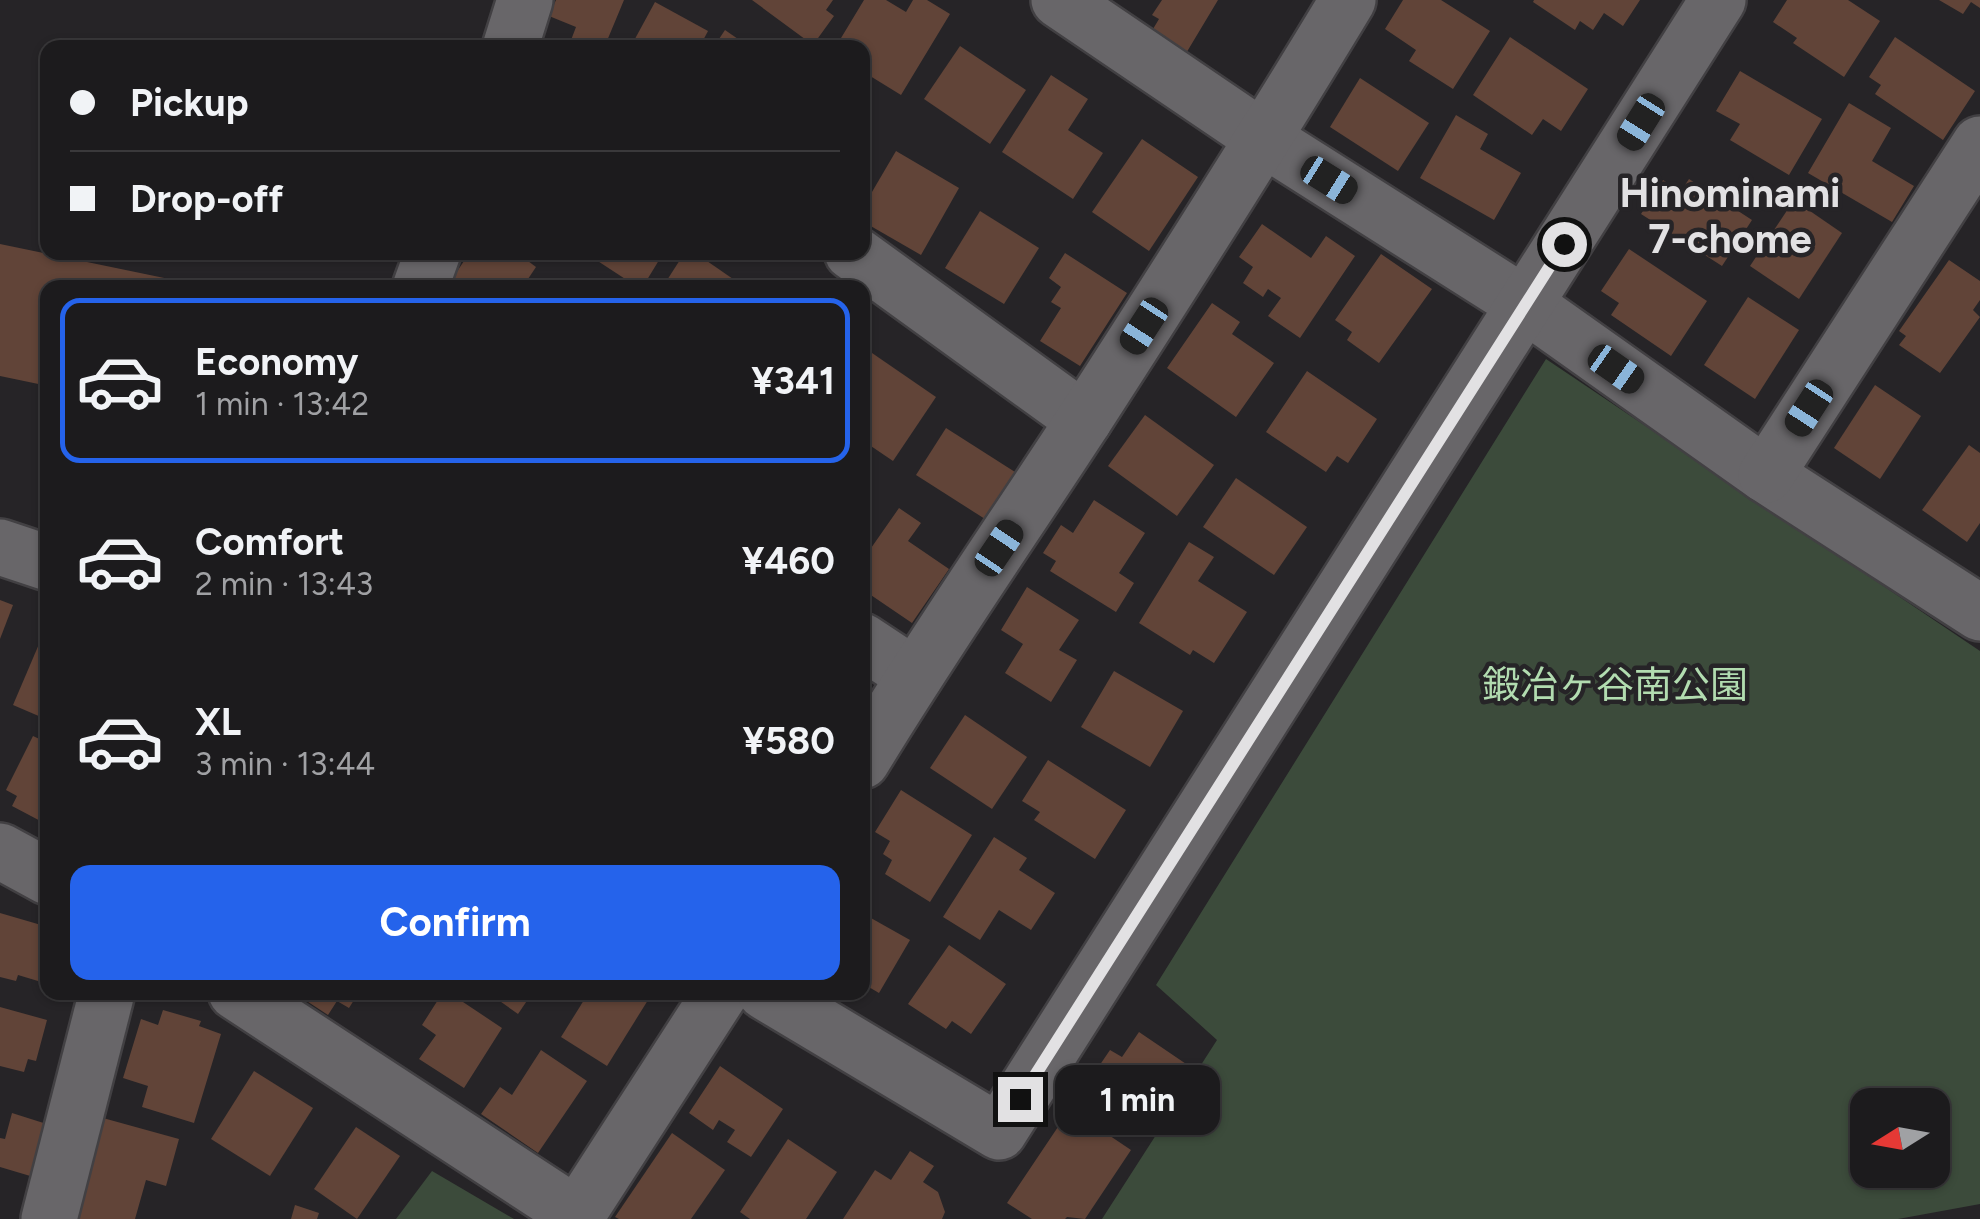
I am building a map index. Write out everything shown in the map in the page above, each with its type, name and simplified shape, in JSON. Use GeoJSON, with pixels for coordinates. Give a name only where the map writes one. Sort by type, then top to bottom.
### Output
{"type":"FeatureCollection","features":[{"type":"Feature","properties":{"kind":"street"},"geometry":{"type":"LineString","coordinates":[[513,40],[526,0]]}},
{"type":"Feature","properties":{"kind":"street"},"geometry":{"type":"LineString","coordinates":[[1058,0],[1264,139],[1526,305],[1766,474],[1980,613]]}},
{"type":"Feature","properties":{"kind":"street"},"geometry":{"type":"LineString","coordinates":[[870,748],[1264,139],[1348,0]]}},
{"type":"Feature","properties":{"kind":"street"},"geometry":{"type":"LineString","coordinates":[[778,1000],[999,1132],[1718,0]]}},
{"type":"Feature","properties":{"kind":"street"},"geometry":{"type":"LineString","coordinates":[[1766,474],[1980,144]]}},
{"type":"Feature","properties":{"kind":"street"},"geometry":{"type":"LineString","coordinates":[[863,260],[1084,420]]}},
{"type":"Feature","properties":{"kind":"street"},"geometry":{"type":"LineString","coordinates":[[0,547],[40,560]]}},
{"type":"Feature","properties":{"kind":"street"},"geometry":{"type":"LineString","coordinates":[[870,646],[914,676]]}},
{"type":"Feature","properties":{"kind":"street"},"geometry":{"type":"LineString","coordinates":[[0,851],[40,873]]}},
{"type":"Feature","properties":{"kind":"street"},"geometry":{"type":"LineString","coordinates":[[48,1219],[105,1000]]}},
{"type":"Feature","properties":{"kind":"street"},"geometry":{"type":"LineString","coordinates":[[248,1000],[577,1215],[717,1000]]}},
{"type":"Feature","properties":{"kind":"green space","name":"鍛冶ヶ谷南公園"},"geometry":{"type":"Polygon","coordinates":[[[1546,359],[1980,651],[1980,1204],[1898,1219],[1102,1219],[1217,1040],[1156,985],[1546,359]]]}},
{"type":"Feature","properties":{"kind":"green space"},"geometry":{"type":"Polygon","coordinates":[[[432,1171],[514,1219],[396,1219],[432,1171]]]}},
{"type":"Feature","properties":{"kind":"building"},"geometry":{"type":"Polygon","coordinates":[[[556,0],[624,0],[607,40],[571,40],[576,27],[549,16],[556,0]]]}},
{"type":"Feature","properties":{"kind":"building"},"geometry":{"type":"Polygon","coordinates":[[[752,0],[833,0],[826,10],[834,16],[817,40],[806,40],[752,0]]]}},
{"type":"Feature","properties":{"kind":"building"},"geometry":{"type":"Polygon","coordinates":[[[864,0],[886,0],[906,12],[913,0],[927,0],[950,14],[901,95],[870,76],[870,40],[840,40],[864,0]]]}},
{"type":"Feature","properties":{"kind":"building"},"geometry":{"type":"Polygon","coordinates":[[[1162,0],[1218,0],[1182,60],[1161,47],[1166,37],[1153,29],[1159,19],[1152,15],[1162,0]]]}},
{"type":"Feature","properties":{"kind":"building"},"geometry":{"type":"Polygon","coordinates":[[[1403,0],[1441,0],[1490,31],[1453,89],[1409,61],[1416,50],[1385,29],[1403,0]]]}},
{"type":"Feature","properties":{"kind":"building"},"geometry":{"type":"Polygon","coordinates":[[[1534,0],[1640,0],[1623,26],[1604,13],[1593,30],[1580,21],[1575,30],[1534,0]]]}},
{"type":"Feature","properties":{"kind":"building"},"geometry":{"type":"Polygon","coordinates":[[[1787,0],[1848,0],[1880,21],[1844,77],[1793,43],[1797,38],[1773,22],[1787,0]]]}},
{"type":"Feature","properties":{"kind":"building"},"geometry":{"type":"Polygon","coordinates":[[[1939,0],[1980,0],[1980,8],[1971,2],[1963,14],[1939,0]]]}},
{"type":"Feature","properties":{"kind":"building"},"geometry":{"type":"Polygon","coordinates":[[[655,2],[708,31],[703,40],[634,40],[655,2]]]}},
{"type":"Feature","properties":{"kind":"building"},"geometry":{"type":"Polygon","coordinates":[[[725,30],[739,40],[718,40],[725,30]]]}},
{"type":"Feature","properties":{"kind":"building"},"geometry":{"type":"Polygon","coordinates":[[[1510,37],[1588,89],[1561,131],[1543,119],[1532,135],[1473,95],[1510,37]]]}},
{"type":"Feature","properties":{"kind":"building"},"geometry":{"type":"Polygon","coordinates":[[[1895,37],[1975,91],[1943,140],[1875,94],[1881,85],[1869,77],[1895,37]]]}},
{"type":"Feature","properties":{"kind":"building"},"geometry":{"type":"Polygon","coordinates":[[[960,46],[1026,90],[990,144],[924,99],[960,46]]]}},
{"type":"Feature","properties":{"kind":"building"},"geometry":{"type":"Polygon","coordinates":[[[1740,71],[1822,119],[1789,175],[1730,140],[1740,124],[1716,111],[1740,71]]]}},
{"type":"Feature","properties":{"kind":"building"},"geometry":{"type":"Polygon","coordinates":[[[1051,75],[1088,99],[1068,130],[1103,153],[1073,199],[1002,152],[1051,75]]]}},
{"type":"Feature","properties":{"kind":"building"},"geometry":{"type":"Polygon","coordinates":[[[1360,78],[1429,123],[1398,171],[1330,127],[1360,78]]]}},
{"type":"Feature","properties":{"kind":"building"},"geometry":{"type":"Polygon","coordinates":[[[1849,103],[1891,128],[1872,161],[1914,186],[1892,222],[1808,173],[1849,103]]]}},
{"type":"Feature","properties":{"kind":"building"},"geometry":{"type":"Polygon","coordinates":[[[1456,115],[1488,134],[1480,149],[1521,173],[1494,220],[1420,178],[1456,115]]]}},
{"type":"Feature","properties":{"kind":"building"},"geometry":{"type":"Polygon","coordinates":[[[1142,139],[1198,177],[1149,251],[1092,212],[1142,139]]]}},
{"type":"Feature","properties":{"kind":"building"},"geometry":{"type":"Polygon","coordinates":[[[896,151],[959,188],[921,255],[870,226],[870,195],[896,151]]]}},
{"type":"Feature","properties":{"kind":"building"},"geometry":{"type":"Polygon","coordinates":[[[1689,179],[1752,220],[1722,266],[1641,214],[1663,180],[1681,191],[1689,179]]]}},
{"type":"Feature","properties":{"kind":"building"},"geometry":{"type":"Polygon","coordinates":[[[1794,200],[1842,233],[1799,299],[1750,266],[1794,200]]]}},
{"type":"Feature","properties":{"kind":"building"},"geometry":{"type":"Polygon","coordinates":[[[980,211],[1039,248],[1004,304],[945,268],[980,211]]]}},
{"type":"Feature","properties":{"kind":"building"},"geometry":{"type":"Polygon","coordinates":[[[1262,224],[1311,258],[1326,236],[1355,256],[1300,338],[1268,316],[1281,298],[1268,289],[1263,297],[1243,283],[1253,267],[1239,257],[1262,224]]]}},
{"type":"Feature","properties":{"kind":"building"},"geometry":{"type":"Polygon","coordinates":[[[0,244],[40,252],[40,260],[77,260],[174,280],[40,280],[40,384],[0,376],[0,244]]]}},
{"type":"Feature","properties":{"kind":"building"},"geometry":{"type":"Polygon","coordinates":[[[1629,249],[1707,301],[1671,356],[1611,315],[1619,303],[1601,291],[1629,249]]]}},
{"type":"Feature","properties":{"kind":"building"},"geometry":{"type":"Polygon","coordinates":[[[1065,253],[1127,293],[1080,366],[1040,341],[1061,308],[1051,302],[1061,287],[1049,278],[1065,253]]]}},
{"type":"Feature","properties":{"kind":"building"},"geometry":{"type":"Polygon","coordinates":[[[1381,254],[1432,289],[1379,363],[1347,340],[1352,332],[1335,320],[1381,254]]]}},
{"type":"Feature","properties":{"kind":"building"},"geometry":{"type":"Polygon","coordinates":[[[465,260],[527,260],[536,267],[527,280],[451,280],[465,260]]]}},
{"type":"Feature","properties":{"kind":"building"},"geometry":{"type":"Polygon","coordinates":[[[596,260],[659,260],[647,280],[627,280],[596,260]]]}},
{"type":"Feature","properties":{"kind":"building"},"geometry":{"type":"Polygon","coordinates":[[[680,260],[706,260],[734,280],[667,280],[680,260]]]}},
{"type":"Feature","properties":{"kind":"building"},"geometry":{"type":"Polygon","coordinates":[[[1949,260],[1980,281],[1980,300],[1973,310],[1980,317],[1940,373],[1899,345],[1906,336],[1899,331],[1949,260]]]}},
{"type":"Feature","properties":{"kind":"building"},"geometry":{"type":"Polygon","coordinates":[[[1748,297],[1799,330],[1755,399],[1704,365],[1748,297]]]}},
{"type":"Feature","properties":{"kind":"building"},"geometry":{"type":"Polygon","coordinates":[[[1212,303],[1240,322],[1232,334],[1274,363],[1236,417],[1167,368],[1212,303]]]}},
{"type":"Feature","properties":{"kind":"building"},"geometry":{"type":"Polygon","coordinates":[[[872,353],[936,397],[893,461],[870,445],[872,353]]]}},
{"type":"Feature","properties":{"kind":"building"},"geometry":{"type":"Polygon","coordinates":[[[1307,371],[1377,419],[1348,463],[1337,456],[1326,472],[1266,432],[1307,371]]]}},
{"type":"Feature","properties":{"kind":"building"},"geometry":{"type":"Polygon","coordinates":[[[1875,385],[1921,416],[1880,479],[1834,448],[1875,385]]]}},
{"type":"Feature","properties":{"kind":"building"},"geometry":{"type":"Polygon","coordinates":[[[1145,415],[1214,465],[1177,516],[1108,466],[1145,415]]]}},
{"type":"Feature","properties":{"kind":"building"},"geometry":{"type":"Polygon","coordinates":[[[946,428],[1015,472],[985,519],[916,475],[946,428]]]}},
{"type":"Feature","properties":{"kind":"building"},"geometry":{"type":"Polygon","coordinates":[[[1969,445],[1980,453],[1980,523],[1967,542],[1922,510],[1969,445]]]}},
{"type":"Feature","properties":{"kind":"building"},"geometry":{"type":"Polygon","coordinates":[[[1236,478],[1307,527],[1274,575],[1203,527],[1236,478]]]}},
{"type":"Feature","properties":{"kind":"building"},"geometry":{"type":"Polygon","coordinates":[[[1094,500],[1145,533],[1119,573],[1134,583],[1116,612],[1050,571],[1056,561],[1043,553],[1061,525],[1073,533],[1094,500]]]}},
{"type":"Feature","properties":{"kind":"building"},"geometry":{"type":"Polygon","coordinates":[[[899,508],[921,523],[908,541],[949,569],[912,623],[870,594],[870,550],[899,508]]]}},
{"type":"Feature","properties":{"kind":"building"},"geometry":{"type":"Polygon","coordinates":[[[1189,542],[1214,557],[1198,581],[1247,612],[1214,663],[1193,650],[1190,655],[1139,623],[1189,542]]]}},
{"type":"Feature","properties":{"kind":"building"},"geometry":{"type":"Polygon","coordinates":[[[1027,587],[1079,620],[1059,650],[1077,660],[1051,702],[1005,673],[1023,644],[1001,630],[1027,587]]]}},
{"type":"Feature","properties":{"kind":"building"},"geometry":{"type":"Polygon","coordinates":[[[0,600],[13,605],[0,639],[0,600]]]}},
{"type":"Feature","properties":{"kind":"building"},"geometry":{"type":"Polygon","coordinates":[[[40,642],[40,717],[13,705],[40,642]]]}},
{"type":"Feature","properties":{"kind":"building"},"geometry":{"type":"Polygon","coordinates":[[[1114,671],[1183,711],[1150,767],[1081,727],[1114,671]]]}},
{"type":"Feature","properties":{"kind":"building"},"geometry":{"type":"Polygon","coordinates":[[[965,715],[1027,757],[992,809],[930,768],[965,715]]]}},
{"type":"Feature","properties":{"kind":"building"},"geometry":{"type":"Polygon","coordinates":[[[33,736],[40,739],[40,821],[12,806],[17,796],[6,790],[33,736]]]}},
{"type":"Feature","properties":{"kind":"building"},"geometry":{"type":"Polygon","coordinates":[[[1048,760],[1126,810],[1095,859],[1034,820],[1040,812],[1022,801],[1048,760]]]}},
{"type":"Feature","properties":{"kind":"building"},"geometry":{"type":"Polygon","coordinates":[[[901,790],[972,835],[930,902],[885,874],[892,860],[883,854],[890,841],[875,832],[901,790]]]}},
{"type":"Feature","properties":{"kind":"building"},"geometry":{"type":"Polygon","coordinates":[[[994,837],[1027,858],[1019,870],[1055,893],[1031,930],[999,910],[980,940],[943,917],[994,837]]]}},
{"type":"Feature","properties":{"kind":"building"},"geometry":{"type":"Polygon","coordinates":[[[0,913],[40,925],[40,982],[18,975],[16,981],[0,977],[0,913]]]}},
{"type":"Feature","properties":{"kind":"building"},"geometry":{"type":"Polygon","coordinates":[[[870,918],[910,940],[879,993],[870,988],[870,918]]]}},
{"type":"Feature","properties":{"kind":"building"},"geometry":{"type":"Polygon","coordinates":[[[949,945],[1006,984],[971,1034],[952,1021],[946,1029],[908,1004],[949,945]]]}},
{"type":"Feature","properties":{"kind":"building"},"geometry":{"type":"Polygon","coordinates":[[[305,1000],[354,1000],[349,1008],[337,1001],[328,1015],[305,1000]]]}},
{"type":"Feature","properties":{"kind":"building"},"geometry":{"type":"Polygon","coordinates":[[[438,1000],[460,1000],[502,1028],[464,1088],[419,1059],[436,1035],[422,1025],[438,1000]]]}},
{"type":"Feature","properties":{"kind":"building"},"geometry":{"type":"Polygon","coordinates":[[[498,1000],[528,1000],[518,1014],[498,1000]]]}},
{"type":"Feature","properties":{"kind":"building"},"geometry":{"type":"Polygon","coordinates":[[[584,1000],[648,1000],[607,1066],[561,1037],[584,1000]]]}},
{"type":"Feature","properties":{"kind":"building"},"geometry":{"type":"Polygon","coordinates":[[[0,1007],[47,1020],[36,1061],[28,1059],[24,1072],[0,1066],[0,1007]]]}},
{"type":"Feature","properties":{"kind":"building"},"geometry":{"type":"Polygon","coordinates":[[[163,1010],[201,1021],[199,1026],[221,1034],[194,1123],[142,1107],[148,1086],[123,1078],[141,1019],[158,1025],[163,1010]]]}},
{"type":"Feature","properties":{"kind":"building"},"geometry":{"type":"Polygon","coordinates":[[[1139,1032],[1195,1070],[1151,1134],[1130,1120],[1122,1132],[1076,1100],[1110,1050],[1122,1057],[1139,1032]]]}},
{"type":"Feature","properties":{"kind":"building"},"geometry":{"type":"Polygon","coordinates":[[[541,1050],[587,1081],[538,1153],[481,1114],[500,1087],[512,1095],[541,1050]]]}},
{"type":"Feature","properties":{"kind":"building"},"geometry":{"type":"Polygon","coordinates":[[[720,1066],[783,1109],[751,1157],[727,1142],[735,1130],[719,1120],[713,1130],[689,1113],[720,1066]]]}},
{"type":"Feature","properties":{"kind":"building"},"geometry":{"type":"Polygon","coordinates":[[[254,1071],[313,1108],[270,1176],[211,1139],[254,1071]]]}},
{"type":"Feature","properties":{"kind":"building"},"geometry":{"type":"Polygon","coordinates":[[[1070,1109],[1131,1150],[1085,1219],[1032,1219],[1007,1203],[1070,1109]]]}},
{"type":"Feature","properties":{"kind":"building"},"geometry":{"type":"Polygon","coordinates":[[[12,1113],[53,1126],[37,1178],[0,1167],[0,1138],[5,1139],[12,1113]]]}},
{"type":"Feature","properties":{"kind":"building"},"geometry":{"type":"Polygon","coordinates":[[[103,1118],[179,1139],[166,1186],[146,1180],[135,1219],[75,1219],[103,1118]]]}},
{"type":"Feature","properties":{"kind":"building"},"geometry":{"type":"Polygon","coordinates":[[[356,1127],[400,1156],[357,1219],[314,1189],[356,1127]]]}},
{"type":"Feature","properties":{"kind":"building"},"geometry":{"type":"Polygon","coordinates":[[[672,1133],[725,1170],[691,1219],[615,1217],[672,1133]]]}},
{"type":"Feature","properties":{"kind":"building"},"geometry":{"type":"Polygon","coordinates":[[[788,1139],[837,1172],[806,1219],[750,1219],[740,1212],[788,1139]]]}},
{"type":"Feature","properties":{"kind":"building"},"geometry":{"type":"Polygon","coordinates":[[[910,1151],[934,1166],[923,1182],[938,1192],[945,1212],[942,1219],[843,1219],[875,1170],[891,1180],[910,1151]]]}},
{"type":"Feature","properties":{"kind":"building"},"geometry":{"type":"Polygon","coordinates":[[[295,1205],[319,1213],[317,1219],[291,1219],[295,1205]]]}},
{"type":"Feature","properties":{"kind":"district","name":"Hinominami 7-chome"},"geometry":{"type":"Point","coordinates":[1730,216]}},
{"type":"Feature","properties":{"kind":"route"},"geometry":{"type":"LineString","coordinates":[[1020,1099],[1564,244]]}}]}
